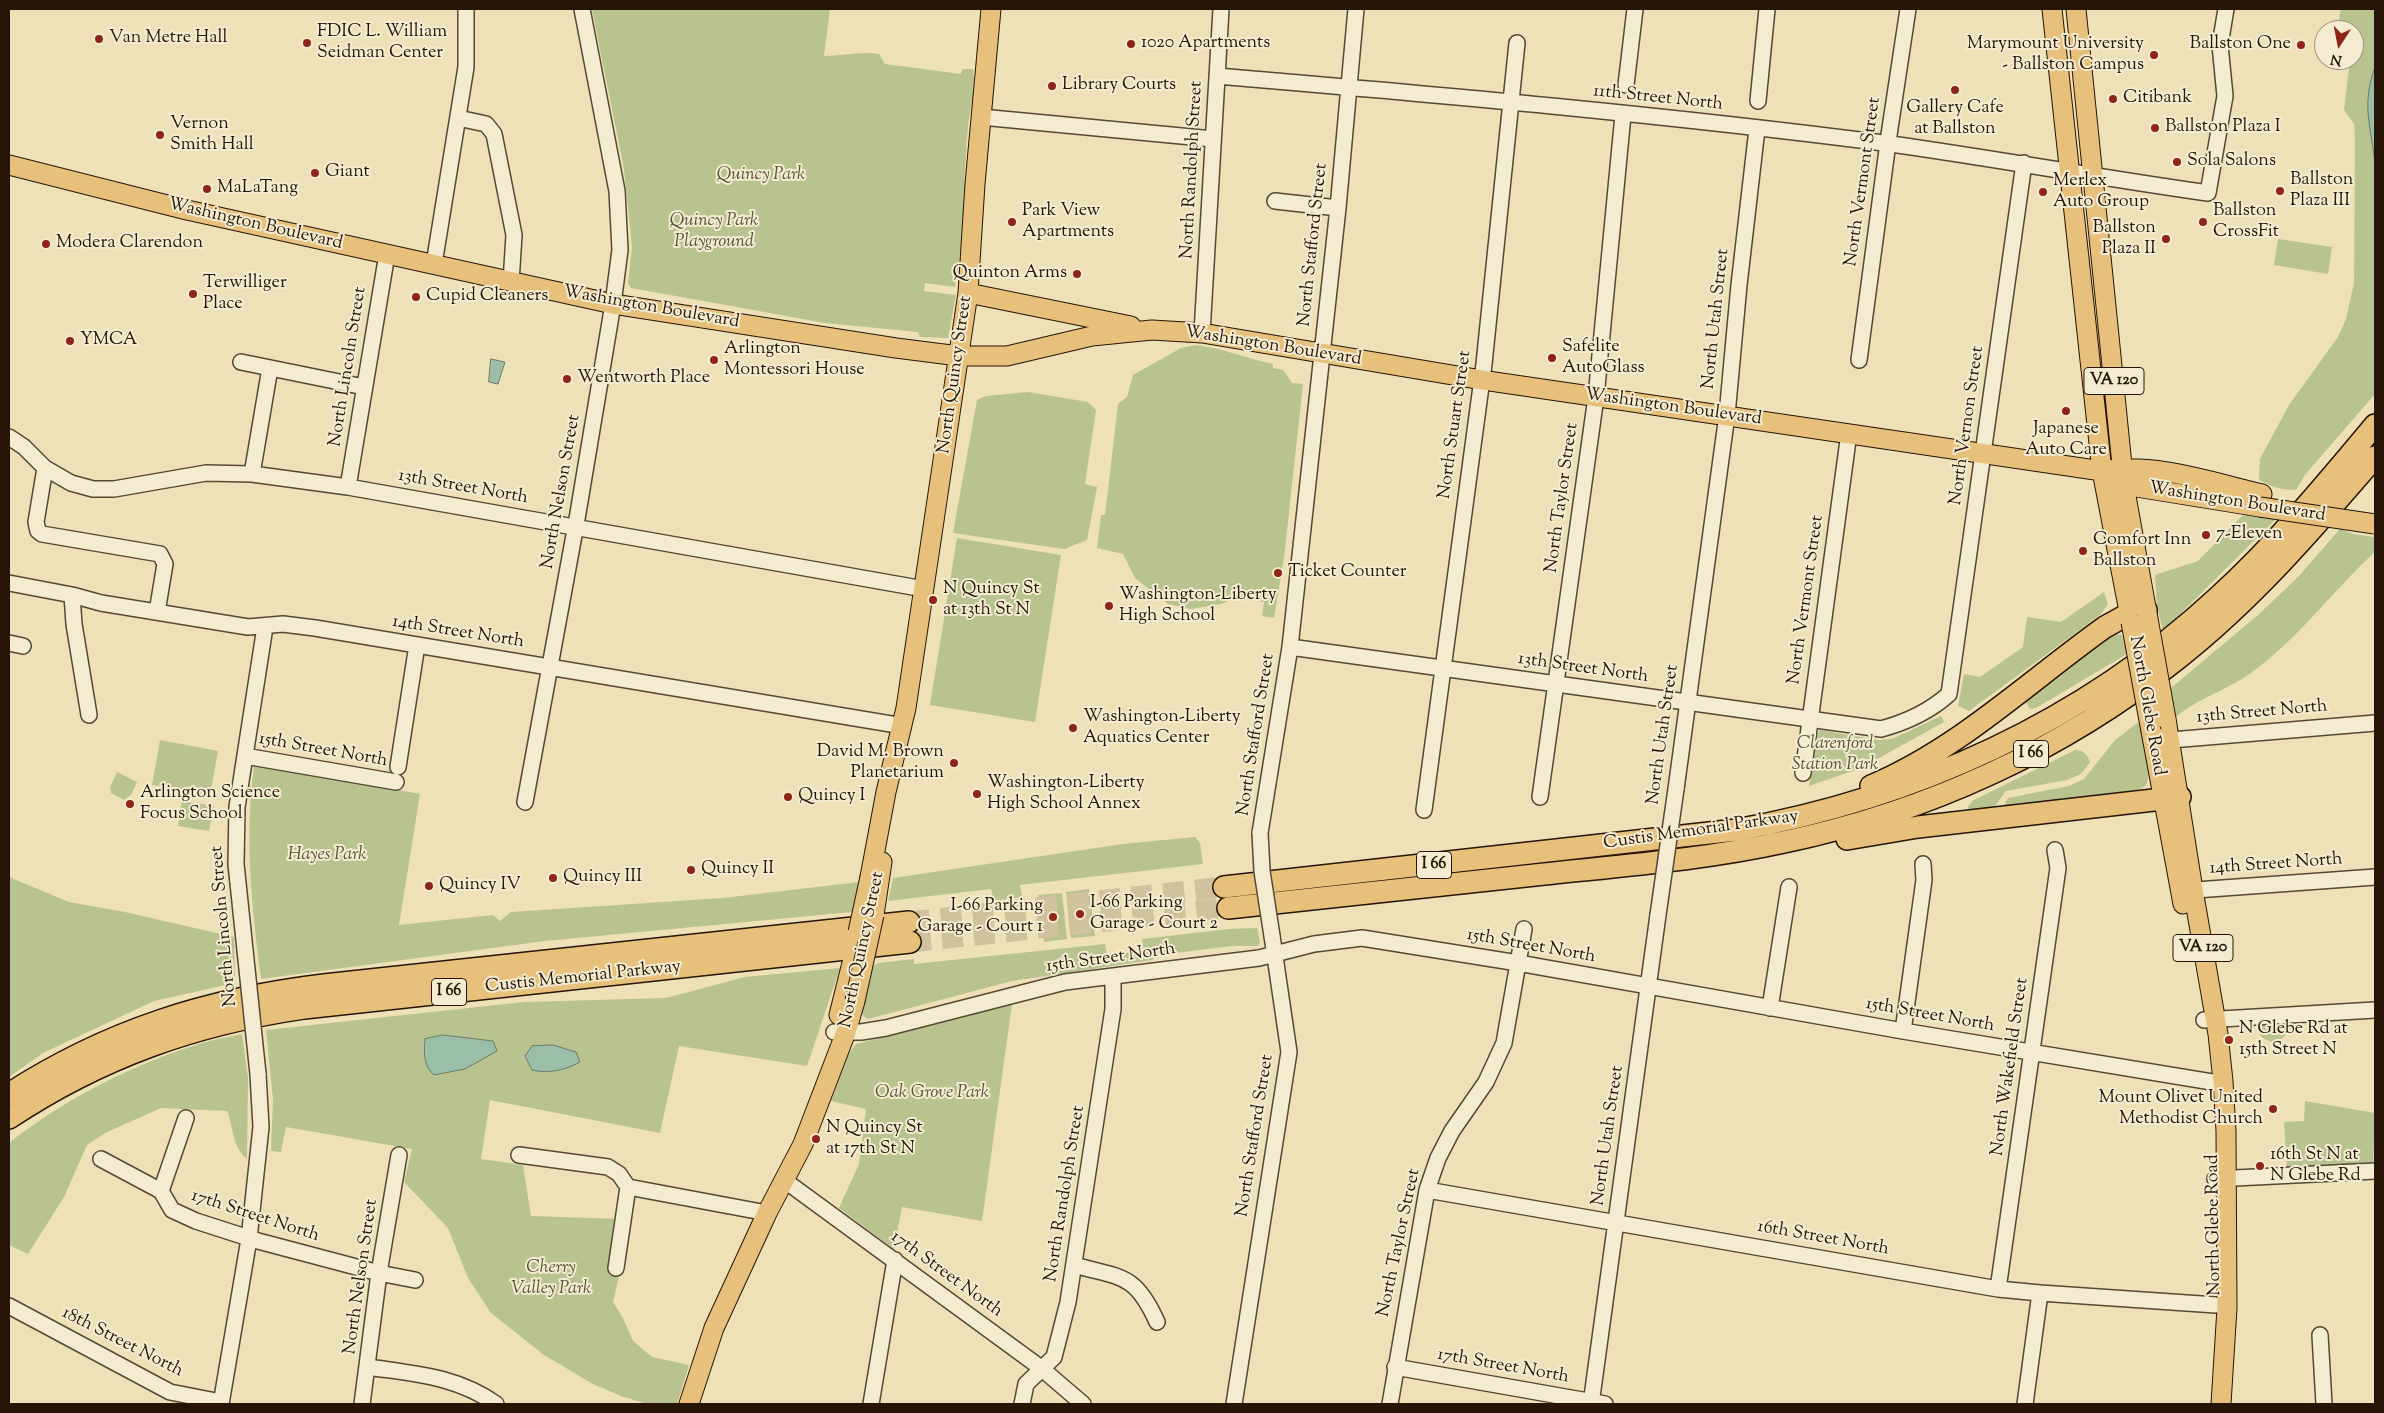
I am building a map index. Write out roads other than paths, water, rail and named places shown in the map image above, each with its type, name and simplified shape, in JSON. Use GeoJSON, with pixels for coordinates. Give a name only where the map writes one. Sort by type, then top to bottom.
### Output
{"type":"FeatureCollection","features":[{"type":"Feature","properties":{"kind":"highway","name":"Custis Memorial Parkway"},"geometry":{"type":"LineString","coordinates":[[1224,887],[1703,835],[1791,820],[1894,791],[1995,749],[2080,702],[2157,649],[2216,599],[2275,541],[2375,426]]}},
{"type":"Feature","properties":{"kind":"highway","name":"Custis Memorial Parkway"},"geometry":{"type":"LineString","coordinates":[[1228,908],[1704,856],[1808,837],[1914,806],[2019,760],[2113,706],[2177,660],[2213,630],[2286,560],[2375,457]]}},
{"type":"Feature","properties":{"kind":"highway"},"geometry":{"type":"LineString","coordinates":[[1703,835],[1846,796],[1904,770],[1955,739],[2105,627],[2138,615]]}},
{"type":"Feature","properties":{"kind":"highway"},"geometry":{"type":"LineString","coordinates":[[1592,869],[1697,866],[1918,827],[2172,798]]}},
{"type":"Feature","properties":{"kind":"highway","name":"Custis Memorial Parkway"},"geometry":{"type":"LineString","coordinates":[[9,1094],[65,1060],[114,1037],[166,1017],[235,999],[324,985],[909,932],[304,1008],[249,1017],[180,1034],[130,1052],[81,1074],[9,1118]]}},
{"type":"Feature","properties":{"kind":"main road","name":"North Quincy Street"},"geometry":{"type":"LineString","coordinates":[[689,1404],[714,1328],[767,1213],[803,1144],[840,1032],[874,915],[875,876],[886,792],[901,732],[960,356],[968,293],[991,9]]}},
{"type":"Feature","properties":{"kind":"main road","name":"North Glebe Road"},"geometry":{"type":"LineString","coordinates":[[2052,9],[2102,471],[2166,719],[2158,737]]}},
{"type":"Feature","properties":{"kind":"main road","name":"North Glebe Road"},"geometry":{"type":"LineString","coordinates":[[2076,9],[2138,615],[2158,737],[2172,798],[2186,890],[2210,1020],[2218,1082],[2227,1308],[2222,1404]]}},
{"type":"Feature","properties":{"kind":"main road","name":"Washington Boulevard"},"geometry":{"type":"LineString","coordinates":[[9,165],[187,210],[613,304],[960,356],[1007,356],[1092,336],[1152,330],[1202,333],[1482,380],[2102,471],[2123,477],[2180,475],[2261,501],[2375,524]]}},
{"type":"Feature","properties":{"kind":"main road"},"geometry":{"type":"LineString","coordinates":[[968,293],[1152,330]]}},
{"type":"Feature","properties":{"kind":"main road","name":"Washington Boulevard"},"geometry":{"type":"LineString","coordinates":[[2261,501],[2375,512]]}},
{"type":"Feature","properties":{"kind":"main road","name":"North Glebe Road"},"geometry":{"type":"LineString","coordinates":[[2210,1404],[2221,1179]]}},
{"type":"Feature","properties":{"kind":"street"},"geometry":{"type":"LineString","coordinates":[[434,264],[467,56],[466,9]]}},
{"type":"Feature","properties":{"kind":"street","name":"North Nelson Street"},"geometry":{"type":"LineString","coordinates":[[525,802],[551,667],[613,304],[620,250],[617,191],[582,9]]}},
{"type":"Feature","properties":{"kind":"street","name":"North Randolph Street"},"geometry":{"type":"LineString","coordinates":[[1202,333],[1220,9]]}},
{"type":"Feature","properties":{"kind":"street","name":"North Stafford Street"},"geometry":{"type":"LineString","coordinates":[[1234,1404],[1289,1052],[1262,871],[1260,833],[1290,647],[1338,208],[1356,9]]}},
{"type":"Feature","properties":{"kind":"street"},"geometry":{"type":"LineString","coordinates":[[1626,85],[1635,9]]}},
{"type":"Feature","properties":{"kind":"street"},"geometry":{"type":"LineString","coordinates":[[1758,101],[1767,9]]}},
{"type":"Feature","properties":{"kind":"street","name":"North Vermont Street"},"geometry":{"type":"LineString","coordinates":[[1859,360],[1908,9]]}},
{"type":"Feature","properties":{"kind":"street"},"geometry":{"type":"LineString","coordinates":[[2094,175],[2208,193],[2225,96],[2220,46],[2226,9]]}},
{"type":"Feature","properties":{"kind":"street","name":"North Stuart Street"},"geometry":{"type":"LineString","coordinates":[[1424,810],[1482,380],[1517,44]]}},
{"type":"Feature","properties":{"kind":"street","name":"11th Street North"},"geometry":{"type":"LineString","coordinates":[[1217,76],[1348,86],[1756,129],[1888,144],[2094,175]]}},
{"type":"Feature","properties":{"kind":"street","name":"North Taylor Street"},"geometry":{"type":"LineString","coordinates":[[1540,797],[1596,397],[1623,114]]}},
{"type":"Feature","properties":{"kind":"street"},"geometry":{"type":"LineString","coordinates":[[981,117],[1213,139]]}},
{"type":"Feature","properties":{"kind":"street"},"geometry":{"type":"LineString","coordinates":[[458,118],[486,124],[494,134],[514,235],[511,282]]}},
{"type":"Feature","properties":{"kind":"street","name":"North Utah Street"},"geometry":{"type":"LineString","coordinates":[[1596,1404],[1616,1222],[1727,415],[1756,129]]}},
{"type":"Feature","properties":{"kind":"street","name":"North Vernon Street"},"geometry":{"type":"LineString","coordinates":[[1949,694],[2024,163]]}},
{"type":"Feature","properties":{"kind":"street"},"geometry":{"type":"LineString","coordinates":[[1275,201],[1338,208]]}},
{"type":"Feature","properties":{"kind":"street","name":"North Lincoln Street"},"geometry":{"type":"LineString","coordinates":[[348,487],[386,254]]}},
{"type":"Feature","properties":{"kind":"street"},"geometry":{"type":"LineString","coordinates":[[241,362],[364,387]]}},
{"type":"Feature","properties":{"kind":"street"},"geometry":{"type":"LineString","coordinates":[[252,474],[270,368]]}},
{"type":"Feature","properties":{"kind":"street","name":"North Vermont Street"},"geometry":{"type":"LineString","coordinates":[[1803,772],[1849,433]]}},
{"type":"Feature","properties":{"kind":"street","name":"13th Street North"},"geometry":{"type":"LineString","coordinates":[[9,438],[24,447],[45,468],[71,483],[93,489],[114,489],[206,473],[252,474],[348,487],[924,589]]}},
{"type":"Feature","properties":{"kind":"street"},"geometry":{"type":"LineString","coordinates":[[45,468],[36,522],[38,530],[42,534],[160,554],[165,564],[157,612]]}},
{"type":"Feature","properties":{"kind":"street","name":"14th Street North"},"geometry":{"type":"LineString","coordinates":[[9,583],[72,595],[101,603],[248,627],[283,624],[315,628],[551,667],[901,732]]}},
{"type":"Feature","properties":{"kind":"street"},"geometry":{"type":"LineString","coordinates":[[72,595],[74,624],[88,715]]}},
{"type":"Feature","properties":{"kind":"street","name":"North Lincoln Street"},"geometry":{"type":"LineString","coordinates":[[221,1403],[250,1239],[261,1127],[258,1074],[237,884],[236,845],[237,807],[265,627]]}},
{"type":"Feature","properties":{"kind":"street","name":"15th Street North"},"geometry":{"type":"LineString","coordinates":[[245,756],[397,775],[417,645]]}},
{"type":"Feature","properties":{"kind":"street","name":"13th Street North"},"geometry":{"type":"LineString","coordinates":[[1290,647],[1687,703],[1810,718],[1881,730],[1900,724],[1934,708],[1949,694]]}},
{"type":"Feature","properties":{"kind":"street","name":"13th Street North"},"geometry":{"type":"LineString","coordinates":[[2158,737],[2375,723]]}},
{"type":"Feature","properties":{"kind":"street","name":"North Wakefield Street"},"geometry":{"type":"LineString","coordinates":[[1998,1289],[2058,868],[2055,850]]}},
{"type":"Feature","properties":{"kind":"street"},"geometry":{"type":"LineString","coordinates":[[1903,1031],[1924,880],[1923,864]]}},
{"type":"Feature","properties":{"kind":"street","name":"14th Street North"},"geometry":{"type":"LineString","coordinates":[[2186,890],[2375,877]]}},
{"type":"Feature","properties":{"kind":"street"},"geometry":{"type":"LineString","coordinates":[[1770,1008],[1789,887]]}},
{"type":"Feature","properties":{"kind":"street","name":"North Taylor Street"},"geometry":{"type":"LineString","coordinates":[[1390,1404],[1427,1190],[1438,1158],[1452,1131],[1486,1082],[1504,1042],[1524,929]]}},
{"type":"Feature","properties":{"kind":"street","name":"15th Street North"},"geometry":{"type":"LineString","coordinates":[[840,1032],[886,1028],[1065,982],[1275,955],[1314,944],[1362,938],[1518,963],[2032,1053],[2218,1082]]}},
{"type":"Feature","properties":{"kind":"street","name":"North Randolph Street"},"geometry":{"type":"LineString","coordinates":[[1022,1404],[1026,1384],[1054,1357],[1068,1302],[1113,1009],[1112,976]]}},
{"type":"Feature","properties":{"kind":"street"},"geometry":{"type":"LineString","coordinates":[[2210,1020],[2375,1010]]}},
{"type":"Feature","properties":{"kind":"street"},"geometry":{"type":"LineString","coordinates":[[161,1191],[186,1118]]}},
{"type":"Feature","properties":{"kind":"street","name":"North Nelson Street"},"geometry":{"type":"LineString","coordinates":[[362,1404],[379,1273],[400,1155]]}},
{"type":"Feature","properties":{"kind":"street"},"geometry":{"type":"LineString","coordinates":[[518,1155],[608,1167],[619,1174],[628,1187],[616,1268]]}},
{"type":"Feature","properties":{"kind":"street","name":"17th Street North"},"geometry":{"type":"LineString","coordinates":[[101,1159],[161,1191],[172,1210],[196,1221],[250,1239],[379,1273],[415,1280]]}},
{"type":"Feature","properties":{"kind":"street"},"geometry":{"type":"LineString","coordinates":[[2221,1179],[2375,1171]]}},
{"type":"Feature","properties":{"kind":"street","name":"17th Street North"},"geometry":{"type":"LineString","coordinates":[[784,1180],[1041,1368],[1083,1404]]}},
{"type":"Feature","properties":{"kind":"street"},"geometry":{"type":"LineString","coordinates":[[628,1187],[767,1213]]}},
{"type":"Feature","properties":{"kind":"street","name":"16th Street North"},"geometry":{"type":"LineString","coordinates":[[1427,1190],[1998,1289],[2040,1294],[2216,1305]]}},
{"type":"Feature","properties":{"kind":"street"},"geometry":{"type":"LineString","coordinates":[[871,1404],[895,1260]]}},
{"type":"Feature","properties":{"kind":"street"},"geometry":{"type":"LineString","coordinates":[[1074,1265],[1127,1279],[1146,1298],[1157,1322]]}},
{"type":"Feature","properties":{"kind":"street"},"geometry":{"type":"LineString","coordinates":[[2025,1404],[2040,1294]]}},
{"type":"Feature","properties":{"kind":"street","name":"18th Street North"},"geometry":{"type":"LineString","coordinates":[[9,1306],[170,1392],[221,1403]]}},
{"type":"Feature","properties":{"kind":"street"},"geometry":{"type":"LineString","coordinates":[[2320,1335],[2324,1404]]}},
{"type":"Feature","properties":{"kind":"street"},"geometry":{"type":"LineString","coordinates":[[368,1367],[442,1377],[476,1392],[496,1404]]}},
{"type":"Feature","properties":{"kind":"street","name":"17th Street North"},"geometry":{"type":"LineString","coordinates":[[1395,1367],[1596,1404]]}},
{"type":"Feature","properties":{"kind":"tunnel"},"geometry":{"type":"LineString","coordinates":[[909,922],[1224,887]]}},
{"type":"Feature","properties":{"kind":"tunnel"},"geometry":{"type":"LineString","coordinates":[[910,942],[1228,908]]}},
{"type":"Feature","properties":{"kind":"place","name":"Van Metre Hall"},"geometry":{"type":"Point","coordinates":[99,39]}},
{"type":"Feature","properties":{"kind":"place","name":"FDIC L. William Seidman Center"},"geometry":{"type":"Point","coordinates":[307,43]}},
{"type":"Feature","properties":{"kind":"place","name":"1020 Apartments"},"geometry":{"type":"Point","coordinates":[1131,44]}},
{"type":"Feature","properties":{"kind":"place","name":"Ballston One"},"geometry":{"type":"Point","coordinates":[2301,45]}},
{"type":"Feature","properties":{"kind":"place","name":"Marymount University - Ballston Campus"},"geometry":{"type":"Point","coordinates":[2154,55]}},
{"type":"Feature","properties":{"kind":"place","name":"Library Courts"},"geometry":{"type":"Point","coordinates":[1052,86]}},
{"type":"Feature","properties":{"kind":"place","name":"Gallery Cafe at Ballston"},"geometry":{"type":"Point","coordinates":[1955,90]}},
{"type":"Feature","properties":{"kind":"place","name":"Citibank"},"geometry":{"type":"Point","coordinates":[2113,99]}},
{"type":"Feature","properties":{"kind":"place","name":"Ballston Plaza I"},"geometry":{"type":"Point","coordinates":[2155,128]}},
{"type":"Feature","properties":{"kind":"place","name":"Vernon Smith Hall"},"geometry":{"type":"Point","coordinates":[160,135]}},
{"type":"Feature","properties":{"kind":"place","name":"Sola Salons"},"geometry":{"type":"Point","coordinates":[2177,162]}},
{"type":"Feature","properties":{"kind":"place","name":"Giant"},"geometry":{"type":"Point","coordinates":[315,173]}},
{"type":"Feature","properties":{"kind":"place","name":"MaLaTang"},"geometry":{"type":"Point","coordinates":[207,189]}},
{"type":"Feature","properties":{"kind":"place","name":"Ballston Plaza III"},"geometry":{"type":"Point","coordinates":[2280,191]}},
{"type":"Feature","properties":{"kind":"place","name":"Merlex Auto Group"},"geometry":{"type":"Point","coordinates":[2043,192]}},
{"type":"Feature","properties":{"kind":"place","name":"Park View Apartments"},"geometry":{"type":"Point","coordinates":[1012,222]}},
{"type":"Feature","properties":{"kind":"place","name":"Ballston CrossFit"},"geometry":{"type":"Point","coordinates":[2203,222]}},
{"type":"Feature","properties":{"kind":"place","name":"Ballston Plaza II"},"geometry":{"type":"Point","coordinates":[2166,239]}},
{"type":"Feature","properties":{"kind":"place","name":"Modera Clarendon"},"geometry":{"type":"Point","coordinates":[46,244]}},
{"type":"Feature","properties":{"kind":"place","name":"Quinton Arms"},"geometry":{"type":"Point","coordinates":[1077,274]}},
{"type":"Feature","properties":{"kind":"place","name":"Terwilliger Place"},"geometry":{"type":"Point","coordinates":[193,294]}},
{"type":"Feature","properties":{"kind":"place","name":"Cupid Cleaners"},"geometry":{"type":"Point","coordinates":[416,297]}},
{"type":"Feature","properties":{"kind":"place","name":"YMCA"},"geometry":{"type":"Point","coordinates":[70,341]}},
{"type":"Feature","properties":{"kind":"place","name":"Safelite AutoGlass"},"geometry":{"type":"Point","coordinates":[1552,358]}},
{"type":"Feature","properties":{"kind":"place","name":"Arlington Montessori House"},"geometry":{"type":"Point","coordinates":[714,360]}},
{"type":"Feature","properties":{"kind":"place","name":"Wentworth Place"},"geometry":{"type":"Point","coordinates":[567,379]}},
{"type":"Feature","properties":{"kind":"place","name":"Japanese Auto Care"},"geometry":{"type":"Point","coordinates":[2066,411]}},
{"type":"Feature","properties":{"kind":"place","name":"7-Eleven"},"geometry":{"type":"Point","coordinates":[2206,535]}},
{"type":"Feature","properties":{"kind":"place","name":"Comfort Inn Ballston"},"geometry":{"type":"Point","coordinates":[2083,551]}},
{"type":"Feature","properties":{"kind":"place","name":"Ticket Counter"},"geometry":{"type":"Point","coordinates":[1278,573]}},
{"type":"Feature","properties":{"kind":"place","name":"N Quincy St at 13th St N"},"geometry":{"type":"Point","coordinates":[933,600]}},
{"type":"Feature","properties":{"kind":"place","name":"Washington-Liberty High School"},"geometry":{"type":"Point","coordinates":[1109,606]}},
{"type":"Feature","properties":{"kind":"place","name":"Washington-Liberty Aquatics Center"},"geometry":{"type":"Point","coordinates":[1073,728]}},
{"type":"Feature","properties":{"kind":"place","name":"David M. Brown Planetarium"},"geometry":{"type":"Point","coordinates":[954,763]}},
{"type":"Feature","properties":{"kind":"place","name":"Washington-Liberty High School Annex"},"geometry":{"type":"Point","coordinates":[977,794]}},
{"type":"Feature","properties":{"kind":"place","name":"Quincy I"},"geometry":{"type":"Point","coordinates":[788,797]}},
{"type":"Feature","properties":{"kind":"place","name":"Arlington Science Focus School"},"geometry":{"type":"Point","coordinates":[130,804]}},
{"type":"Feature","properties":{"kind":"place","name":"Quincy II"},"geometry":{"type":"Point","coordinates":[691,870]}},
{"type":"Feature","properties":{"kind":"place","name":"Quincy III"},"geometry":{"type":"Point","coordinates":[553,878]}},
{"type":"Feature","properties":{"kind":"place","name":"Quincy IV"},"geometry":{"type":"Point","coordinates":[429,886]}},
{"type":"Feature","properties":{"kind":"place","name":"I-66 Parking Garage - Court 2"},"geometry":{"type":"Point","coordinates":[1080,914]}},
{"type":"Feature","properties":{"kind":"place","name":"I-66 Parking Garage - Court 1"},"geometry":{"type":"Point","coordinates":[1053,917]}},
{"type":"Feature","properties":{"kind":"place","name":"N Glebe Rd at 15th Street N"},"geometry":{"type":"Point","coordinates":[2229,1040]}},
{"type":"Feature","properties":{"kind":"place","name":"Mount Olivet United Methodist Church"},"geometry":{"type":"Point","coordinates":[2273,1109]}},
{"type":"Feature","properties":{"kind":"place","name":"N Quincy St at 17th St N"},"geometry":{"type":"Point","coordinates":[816,1139]}},
{"type":"Feature","properties":{"kind":"place","name":"16th St N at N Glebe Rd"},"geometry":{"type":"Point","coordinates":[2260,1166]}},
{"type":"Feature","properties":{"kind":"park label","name":"Quincy Park"},"geometry":{"type":"Point","coordinates":[761,176]}},
{"type":"Feature","properties":{"kind":"park label","name":"Quincy Park Playground"},"geometry":{"type":"Point","coordinates":[714,232]}},
{"type":"Feature","properties":{"kind":"park label","name":"Clarenford Station Park"},"geometry":{"type":"Point","coordinates":[1835,755]}},
{"type":"Feature","properties":{"kind":"park label","name":"Hayes Park"},"geometry":{"type":"Point","coordinates":[327,856]}},
{"type":"Feature","properties":{"kind":"park label","name":"Oak Grove Park"},"geometry":{"type":"Point","coordinates":[932,1094]}},
{"type":"Feature","properties":{"kind":"park label","name":"Cherry Valley Park"},"geometry":{"type":"Point","coordinates":[551,1279]}}]}
